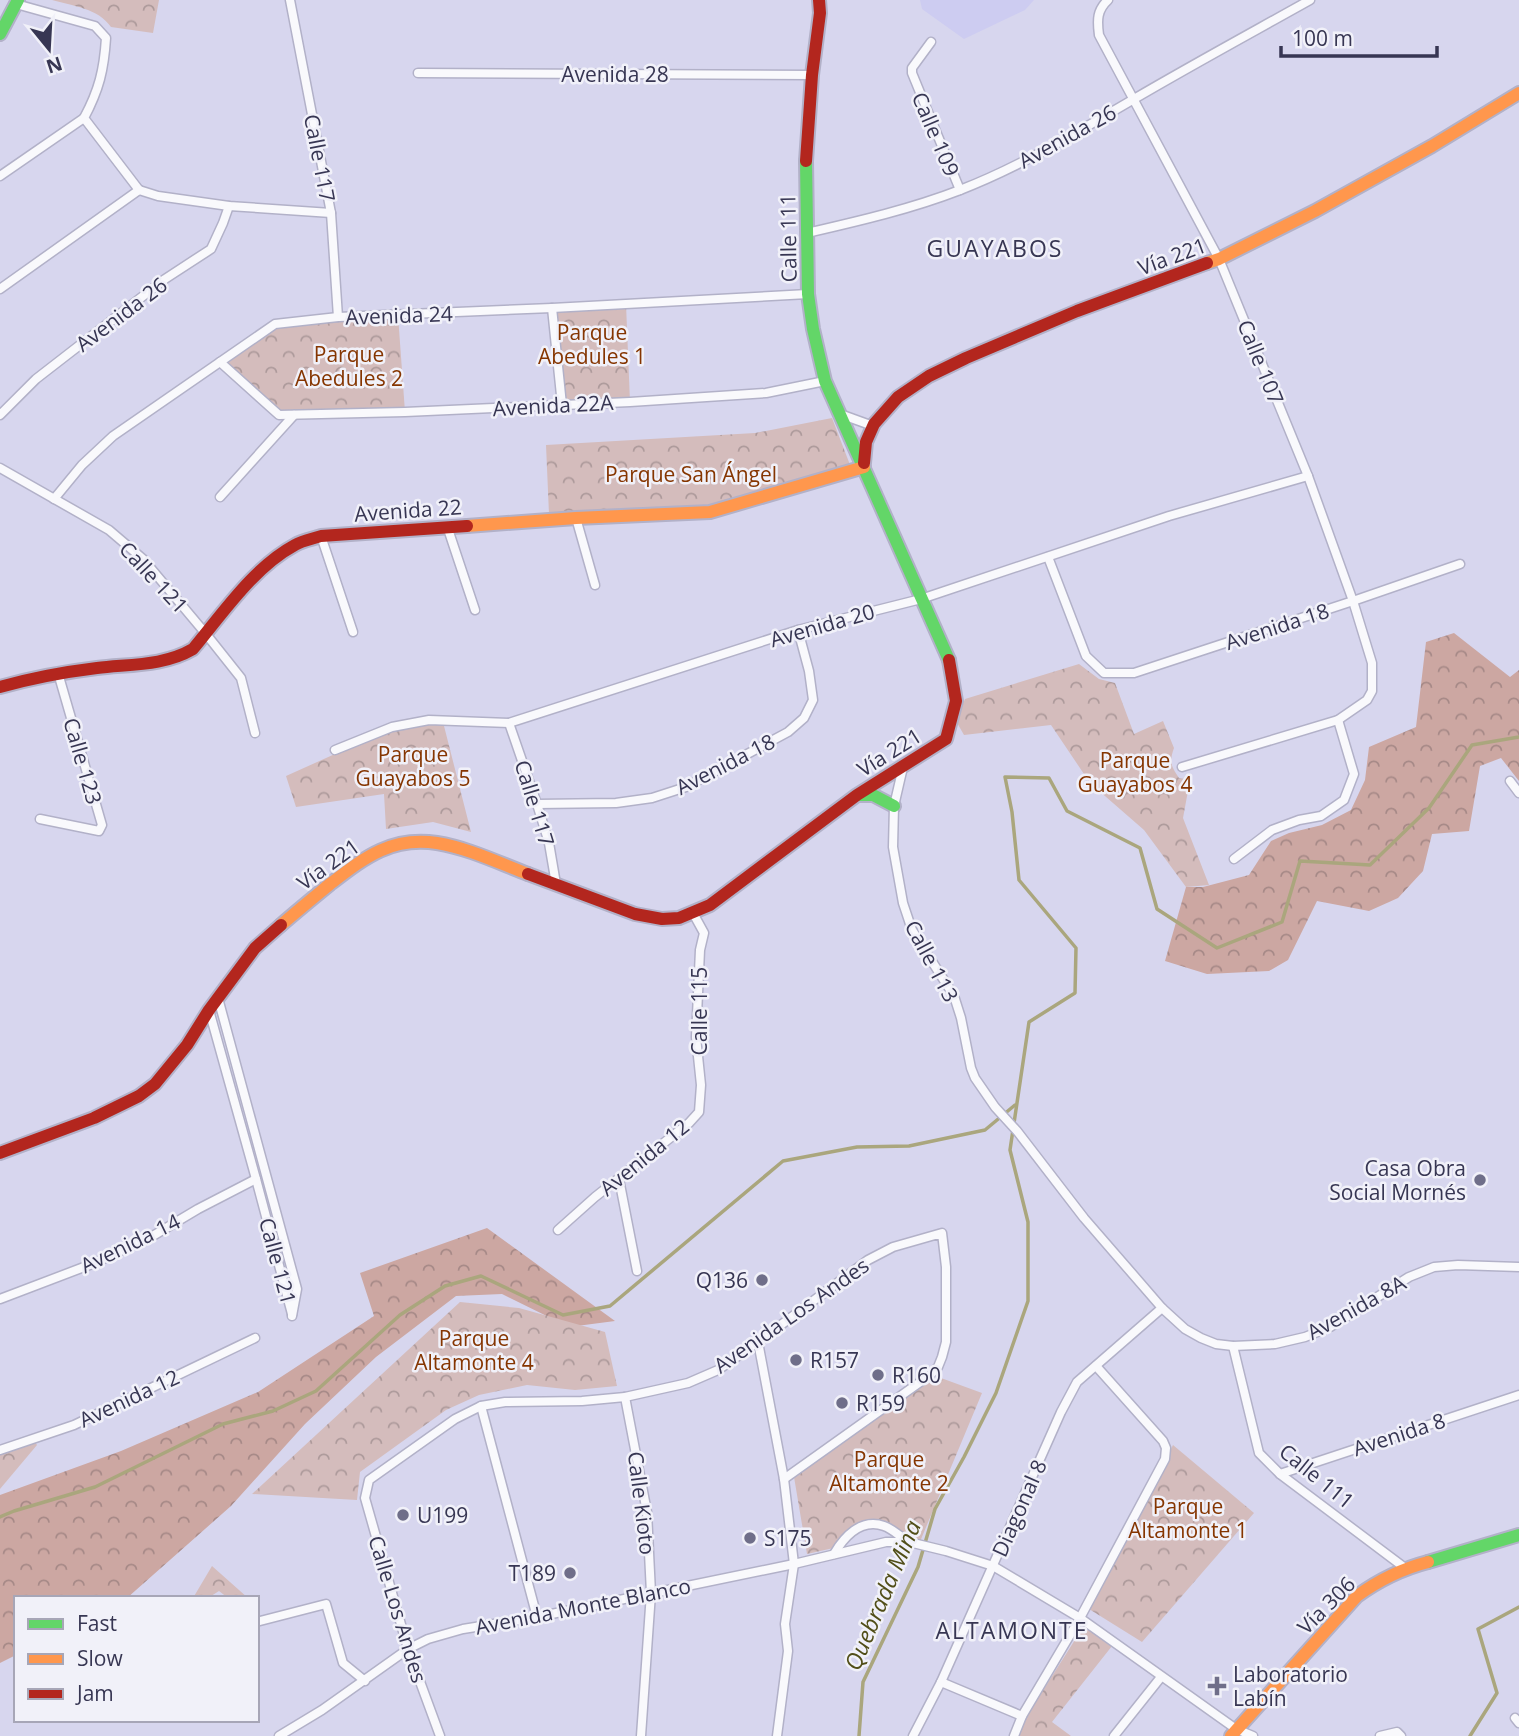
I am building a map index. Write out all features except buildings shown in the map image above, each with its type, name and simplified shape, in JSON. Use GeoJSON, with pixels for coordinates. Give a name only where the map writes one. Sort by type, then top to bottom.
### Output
{"type":"FeatureCollection","features":[{"type":"Feature","properties":{"kind":"main road","name":"Calle 111"},"geometry":{"type":"LineString","coordinates":[[819,0],[820,13],[806,152],[807,294],[825,381],[864,467]]}},
{"type":"Feature","properties":{"kind":"main road"},"geometry":{"type":"LineString","coordinates":[[0,34],[17,2]]}},
{"type":"Feature","properties":{"kind":"main road","name":"Vía 221"},"geometry":{"type":"LineString","coordinates":[[0,1153],[94,1118],[139,1096],[155,1084],[187,1045],[218,997],[255,948],[299,909],[363,859],[383,849],[412,842],[436,843],[458,848],[635,914],[662,919],[679,918],[710,905],[857,795],[946,738],[956,701],[950,663],[864,467],[866,442],[873,426],[898,397],[929,376],[966,358],[1077,311],[1219,259],[1327,205],[1519,93]]}},
{"type":"Feature","properties":{"kind":"main road","name":"Avenida 22"},"geometry":{"type":"LineString","coordinates":[[0,687],[58,673],[172,660],[183,655],[193,649],[247,584],[280,554],[299,543],[321,536],[576,518],[710,512],[864,467]]}},
{"type":"Feature","properties":{"kind":"main road"},"geometry":{"type":"LineString","coordinates":[[857,795],[868,793],[879,796],[894,806]]}},
{"type":"Feature","properties":{"kind":"main road","name":"Vía 306"},"geometry":{"type":"LineString","coordinates":[[1233,1733],[1357,1596],[1377,1582],[1405,1568],[1519,1535]]}},
{"type":"Feature","properties":{"kind":"street","name":"Calle 117"},"geometry":{"type":"LineString","coordinates":[[290,0],[331,213],[338,317]]}},
{"type":"Feature","properties":{"kind":"street","name":"Calle 107"},"geometry":{"type":"LineString","coordinates":[[1108,0],[1101,7],[1097,20],[1099,35],[1219,259],[1308,476],[1372,663],[1372,691],[1367,700],[1338,720],[1182,767]]}},
{"type":"Feature","properties":{"kind":"street","name":"Avenida 26"},"geometry":{"type":"LineString","coordinates":[[807,233],[895,212],[960,190],[1052,147],[1310,0]]}},
{"type":"Feature","properties":{"kind":"street"},"geometry":{"type":"LineString","coordinates":[[0,176],[84,118],[96,95],[105,62],[106,38],[95,26],[17,2]]}},
{"type":"Feature","properties":{"kind":"street","name":"Calle 109"},"geometry":{"type":"LineString","coordinates":[[930,42],[912,68],[912,73],[960,190]]}},
{"type":"Feature","properties":{"kind":"street","name":"Avenida 28"},"geometry":{"type":"LineString","coordinates":[[418,73],[812,75]]}},
{"type":"Feature","properties":{"kind":"street"},"geometry":{"type":"LineString","coordinates":[[84,118],[139,190],[158,196],[229,206],[331,213]]}},
{"type":"Feature","properties":{"kind":"street"},"geometry":{"type":"LineString","coordinates":[[0,289],[139,190]]}},
{"type":"Feature","properties":{"kind":"street","name":"Avenida 26"},"geometry":{"type":"LineString","coordinates":[[0,415],[36,379],[165,279],[211,249],[229,206]]}},
{"type":"Feature","properties":{"kind":"street","name":"Avenida 24"},"geometry":{"type":"LineString","coordinates":[[54,499],[82,465],[113,436],[275,324],[338,317],[807,294]]}},
{"type":"Feature","properties":{"kind":"street"},"geometry":{"type":"LineString","coordinates":[[552,308],[562,405]]}},
{"type":"Feature","properties":{"kind":"street","name":"Avenida 22A"},"geometry":{"type":"LineString","coordinates":[[219,362],[279,415],[562,405],[766,393],[825,381]]}},
{"type":"Feature","properties":{"kind":"street"},"geometry":{"type":"LineString","coordinates":[[840,414],[873,426]]}},
{"type":"Feature","properties":{"kind":"street"},"geometry":{"type":"LineString","coordinates":[[220,497],[294,415]]}},
{"type":"Feature","properties":{"kind":"street","name":"Calle 121"},"geometry":{"type":"LineString","coordinates":[[0,468],[109,530],[143,559],[241,678],[256,733]]}},
{"type":"Feature","properties":{"kind":"street","name":"Avenida 20"},"geometry":{"type":"LineString","coordinates":[[335,750],[392,727],[429,720],[509,723],[798,631],[921,598],[1169,516],[1308,476]]}},
{"type":"Feature","properties":{"kind":"street"},"geometry":{"type":"LineString","coordinates":[[576,518],[595,585]]}},
{"type":"Feature","properties":{"kind":"street"},"geometry":{"type":"LineString","coordinates":[[447,526],[475,610]]}},
{"type":"Feature","properties":{"kind":"street"},"geometry":{"type":"LineString","coordinates":[[321,536],[353,632]]}},
{"type":"Feature","properties":{"kind":"street","name":"Avenida 18"},"geometry":{"type":"LineString","coordinates":[[1048,557],[1086,656],[1104,673],[1134,673],[1460,564]]}},
{"type":"Feature","properties":{"kind":"street","name":"Avenida 18"},"geometry":{"type":"LineString","coordinates":[[537,804],[616,803],[652,798],[686,787],[788,732],[804,718],[813,701],[809,671],[798,631]]}},
{"type":"Feature","properties":{"kind":"street","name":"Calle 123"},"geometry":{"type":"LineString","coordinates":[[40,819],[99,831],[102,825],[58,673]]}},
{"type":"Feature","properties":{"kind":"street"},"geometry":{"type":"LineString","coordinates":[[1234,859],[1272,830],[1299,820],[1321,816],[1344,800],[1354,774],[1338,720]]}},
{"type":"Feature","properties":{"kind":"street","name":"Calle 117"},"geometry":{"type":"LineString","coordinates":[[509,723],[549,843],[556,884]]}},
{"type":"Feature","properties":{"kind":"street","name":"Calle 113"},"geometry":{"type":"LineString","coordinates":[[903,766],[894,806],[893,847],[903,903],[912,930],[954,996],[975,1078],[1084,1218],[1162,1308]]}},
{"type":"Feature","properties":{"kind":"street"},"geometry":{"type":"LineString","coordinates":[[1510,781],[1519,793]]}},
{"type":"Feature","properties":{"kind":"street","name":"Calle 115"},"geometry":{"type":"LineString","coordinates":[[693,913],[704,933],[700,950],[696,1037],[701,1085],[699,1112]]}},
{"type":"Feature","properties":{"kind":"street","name":"Calle 121"},"geometry":{"type":"LineString","coordinates":[[209,1010],[292,1316],[297,1289],[218,997]]}},
{"type":"Feature","properties":{"kind":"street","name":"Avenida 12"},"geometry":{"type":"LineString","coordinates":[[558,1230],[595,1197],[690,1124],[699,1112]]}},
{"type":"Feature","properties":{"kind":"street","name":"Avenida 14"},"geometry":{"type":"LineString","coordinates":[[0,1299],[92,1264],[151,1237],[256,1179]]}},
{"type":"Feature","properties":{"kind":"street"},"geometry":{"type":"LineString","coordinates":[[619,1179],[636,1271]]}},
{"type":"Feature","properties":{"kind":"street","name":"Avenida Los Andes"},"geometry":{"type":"LineString","coordinates":[[369,1480],[454,1419],[481,1406],[505,1402],[582,1401],[625,1396],[688,1383],[718,1370],[867,1260],[893,1247],[942,1233],[946,1267],[946,1342],[937,1367],[930,1375],[784,1479]]}},
{"type":"Feature","properties":{"kind":"street","name":"Avenida 8A"},"geometry":{"type":"LineString","coordinates":[[1162,1308],[1185,1329],[1216,1344],[1275,1344],[1305,1337],[1330,1327],[1409,1277],[1434,1266],[1519,1267]]}},
{"type":"Feature","properties":{"kind":"street","name":"Diagonal 8"},"geometry":{"type":"LineString","coordinates":[[913,1736],[941,1682],[1061,1412],[1077,1382],[1162,1308]]}},
{"type":"Feature","properties":{"kind":"street","name":"Avenida 12"},"geometry":{"type":"LineString","coordinates":[[0,1450],[74,1425],[255,1338]]}},
{"type":"Feature","properties":{"kind":"street"},"geometry":{"type":"LineString","coordinates":[[758,1342],[784,1479],[794,1564],[785,1624],[788,1651],[778,1736]]}},
{"type":"Feature","properties":{"kind":"street","name":"Calle 111"},"geometry":{"type":"LineString","coordinates":[[1233,1346],[1259,1453],[1280,1474],[1405,1568]]}},
{"type":"Feature","properties":{"kind":"street"},"geometry":{"type":"LineString","coordinates":[[1014,1736],[1022,1716],[1080,1618],[1165,1459],[1166,1448],[1163,1441],[1096,1366]]}},
{"type":"Feature","properties":{"kind":"street","name":"Avenida 8"},"geometry":{"type":"LineString","coordinates":[[1280,1474],[1519,1395]]}},
{"type":"Feature","properties":{"kind":"street","name":"Calle Kioto"},"geometry":{"type":"LineString","coordinates":[[625,1396],[647,1512],[651,1593],[641,1736]]}},
{"type":"Feature","properties":{"kind":"street"},"geometry":{"type":"LineString","coordinates":[[481,1406],[537,1617]]}},
{"type":"Feature","properties":{"kind":"street","name":"Calle Los Andes"},"geometry":{"type":"LineString","coordinates":[[369,1480],[365,1498],[408,1649],[440,1736]]}},
{"type":"Feature","properties":{"kind":"street"},"geometry":{"type":"LineString","coordinates":[[834,1554],[852,1531],[864,1526],[883,1525],[911,1542],[993,1566],[1080,1618],[1161,1676],[1233,1733],[1253,1736]]}},
{"type":"Feature","properties":{"kind":"street","name":"Avenida Monte Blanco"},"geometry":{"type":"LineString","coordinates":[[279,1736],[365,1681],[408,1649],[428,1639],[463,1629],[537,1617],[834,1554],[868,1551],[911,1542]]}},
{"type":"Feature","properties":{"kind":"street"},"geometry":{"type":"LineString","coordinates":[[260,1621],[326,1604],[342,1663],[365,1681]]}},
{"type":"Feature","properties":{"kind":"street"},"geometry":{"type":"LineString","coordinates":[[1114,1736],[1161,1676]]}},
{"type":"Feature","properties":{"kind":"street"},"geometry":{"type":"LineString","coordinates":[[941,1682],[1022,1716]]}},
{"type":"Feature","properties":{"kind":"street"},"geometry":{"type":"LineString","coordinates":[[1380,1736],[1397,1732],[1401,1736]]}},
{"type":"Feature","properties":{"kind":"shaded area"},"geometry":{"type":"Polygon","coordinates":[[[920,0],[1034,0],[1025,10],[964,39],[922,9],[920,0]]]}},
{"type":"Feature","properties":{"kind":"green space"},"geometry":{"type":"Polygon","coordinates":[[[52,0],[159,0],[153,33],[111,27],[92,12],[52,0]]]}},
{"type":"Feature","properties":{"kind":"green space","name":"Parque Abedules 1"},"geometry":{"type":"Polygon","coordinates":[[[626,304],[630,402],[562,405],[552,308],[626,304]]]}},
{"type":"Feature","properties":{"kind":"green space","name":"Parque Abedules 2"},"geometry":{"type":"Polygon","coordinates":[[[398,315],[405,412],[279,415],[220,362],[275,324],[398,315]]]}},
{"type":"Feature","properties":{"kind":"green space","name":"Parque San Ángel"},"geometry":{"type":"Polygon","coordinates":[[[832,418],[852,470],[710,512],[549,514],[546,445],[755,433],[832,418]]]}},
{"type":"Feature","properties":{"kind":"green space"},"geometry":{"type":"Polygon","coordinates":[[[1454,633],[1510,677],[1519,670],[1519,781],[1501,758],[1480,766],[1469,831],[1432,834],[1423,871],[1398,898],[1369,911],[1317,901],[1288,960],[1269,971],[1207,974],[1165,961],[1186,887],[1203,887],[1249,875],[1271,841],[1289,833],[1322,825],[1351,810],[1365,780],[1369,747],[1416,727],[1426,642],[1454,633]]]}},
{"type":"Feature","properties":{"kind":"green space","name":"Parque Guayabos 4"},"geometry":{"type":"Polygon","coordinates":[[[1079,664],[1099,679],[1115,683],[1134,734],[1163,721],[1174,748],[1171,760],[1173,767],[1179,778],[1190,780],[1183,818],[1209,885],[1186,887],[1144,830],[1090,783],[1051,725],[964,735],[956,721],[965,699],[1079,664]]]}},
{"type":"Feature","properties":{"kind":"green space","name":"Parque Guayabos 5"},"geometry":{"type":"Polygon","coordinates":[[[443,722],[471,832],[433,822],[386,829],[384,794],[296,807],[286,776],[395,727],[443,722]]]}},
{"type":"Feature","properties":{"kind":"green space"},"geometry":{"type":"Polygon","coordinates":[[[487,1228],[615,1321],[569,1327],[502,1294],[456,1296],[376,1357],[305,1424],[231,1506],[129,1596],[14,1596],[14,1656],[0,1663],[0,1495],[121,1451],[258,1392],[374,1316],[360,1273],[487,1228]]]}},
{"type":"Feature","properties":{"kind":"green space","name":"Parque Altamonte 4"},"geometry":{"type":"Polygon","coordinates":[[[460,1302],[519,1308],[605,1332],[617,1386],[575,1390],[527,1385],[479,1395],[446,1410],[360,1472],[357,1500],[252,1494],[460,1302]]]}},
{"type":"Feature","properties":{"kind":"green space","name":"Parque Altamonte 2"},"geometry":{"type":"Polygon","coordinates":[[[941,1378],[982,1393],[919,1544],[883,1525],[867,1526],[838,1547],[807,1554],[793,1471],[905,1393],[941,1378]]]}},
{"type":"Feature","properties":{"kind":"green space"},"geometry":{"type":"Polygon","coordinates":[[[35,1442],[37,1445],[0,1489],[0,1454],[35,1442]]]}},
{"type":"Feature","properties":{"kind":"green space","name":"Parque Altamonte 1"},"geometry":{"type":"Polygon","coordinates":[[[1173,1445],[1254,1513],[1142,1642],[1089,1609],[1173,1445]]]}},
{"type":"Feature","properties":{"kind":"green space"},"geometry":{"type":"Polygon","coordinates":[[[212,1566],[246,1596],[225,1596],[219,1591],[211,1596],[194,1596],[212,1566]]]}},
{"type":"Feature","properties":{"kind":"green space"},"geometry":{"type":"Polygon","coordinates":[[[1085,1624],[1112,1646],[1052,1722],[1071,1736],[1017,1736],[1023,1722],[1085,1624]]]}},
{"type":"Feature","properties":{"kind":"waterway","name":"Quebrada Mina"},"geometry":{"type":"LineString","coordinates":[[859,1736],[863,1682],[918,1567],[935,1509],[996,1393],[1028,1301],[1028,1222],[1010,1150],[1029,1022],[1075,993],[1076,948],[1019,880],[1012,812],[1005,777],[1049,778],[1067,811],[1140,848],[1157,909],[1217,948],[1282,922],[1300,861],[1370,865],[1429,808],[1472,745],[1519,737]]}},
{"type":"Feature","properties":{"kind":"waterway"},"geometry":{"type":"LineString","coordinates":[[0,1517],[95,1487],[223,1424],[273,1411],[316,1391],[400,1315],[445,1286],[481,1276],[563,1315],[610,1306],[783,1161],[857,1147],[909,1146],[985,1130],[1015,1105]]}},
{"type":"Feature","properties":{"kind":"waterway"},"geometry":{"type":"LineString","coordinates":[[1470,1736],[1497,1693],[1478,1629],[1519,1607]]}},
{"type":"Feature","properties":{"kind":"traffic: fast"},"geometry":{"type":"LineString","coordinates":[[0,34],[18,0]]}},
{"type":"Feature","properties":{"kind":"traffic: fast"},"geometry":{"type":"LineString","coordinates":[[806,161],[808,294],[825,381],[949,660]]}},
{"type":"Feature","properties":{"kind":"traffic: fast"},"geometry":{"type":"LineString","coordinates":[[858,795],[873,795],[894,806]]}},
{"type":"Feature","properties":{"kind":"traffic: fast"},"geometry":{"type":"LineString","coordinates":[[1428,1562],[1519,1535]]}},
{"type":"Feature","properties":{"kind":"traffic: slow"},"geometry":{"type":"LineString","coordinates":[[1207,263],[1315,211],[1432,146],[1519,93]]}},
{"type":"Feature","properties":{"kind":"traffic: slow"},"geometry":{"type":"LineString","coordinates":[[467,526],[710,512],[864,467]]}},
{"type":"Feature","properties":{"kind":"traffic: slow"},"geometry":{"type":"LineString","coordinates":[[281,925],[330,884],[367,858],[379,851],[406,843],[449,845],[528,874]]}},
{"type":"Feature","properties":{"kind":"traffic: slow"},"geometry":{"type":"LineString","coordinates":[[1231,1736],[1357,1596],[1391,1576],[1428,1562]]}},
{"type":"Feature","properties":{"kind":"traffic: jam"},"geometry":{"type":"LineString","coordinates":[[806,161],[819,0]]}},
{"type":"Feature","properties":{"kind":"traffic: jam"},"geometry":{"type":"LineString","coordinates":[[864,463],[866,442],[874,424],[898,397],[929,376],[1077,311],[1207,263]]}},
{"type":"Feature","properties":{"kind":"traffic: jam"},"geometry":{"type":"LineString","coordinates":[[0,687],[60,673],[146,663],[182,655],[193,649],[266,565],[305,541],[321,536],[467,526]]}},
{"type":"Feature","properties":{"kind":"traffic: jam"},"geometry":{"type":"LineString","coordinates":[[528,874],[635,914],[662,919],[679,918],[710,905],[857,795],[946,739],[956,701],[949,660]]}},
{"type":"Feature","properties":{"kind":"traffic: jam"},"geometry":{"type":"LineString","coordinates":[[0,1153],[94,1118],[139,1096],[155,1084],[187,1045],[255,948],[281,925]]}},
{"type":"Feature","properties":{"kind":"place","name":"Casa Obra Social Mornés"},"geometry":{"type":"Point","coordinates":[1480,1180]}},
{"type":"Feature","properties":{"kind":"place","name":"Q136"},"geometry":{"type":"Point","coordinates":[762,1280]}},
{"type":"Feature","properties":{"kind":"place","name":"R157"},"geometry":{"type":"Point","coordinates":[796,1360]}},
{"type":"Feature","properties":{"kind":"place","name":"R160"},"geometry":{"type":"Point","coordinates":[878,1375]}},
{"type":"Feature","properties":{"kind":"place","name":"R159"},"geometry":{"type":"Point","coordinates":[842,1403]}},
{"type":"Feature","properties":{"kind":"place","name":"U199"},"geometry":{"type":"Point","coordinates":[403,1515]}},
{"type":"Feature","properties":{"kind":"place","name":"S175"},"geometry":{"type":"Point","coordinates":[750,1538]}},
{"type":"Feature","properties":{"kind":"place","name":"T189"},"geometry":{"type":"Point","coordinates":[570,1573]}},
{"type":"Feature","properties":{"kind":"place","name":"Laboratorio Labín"},"geometry":{"type":"Point","coordinates":[1217,1686]}},
{"type":"Feature","properties":{"kind":"district","name":"GUAYABOS"},"geometry":{"type":"Point","coordinates":[995,248]}},
{"type":"Feature","properties":{"kind":"district","name":"ALTAMONTE"},"geometry":{"type":"Point","coordinates":[1012,1630]}}]}
